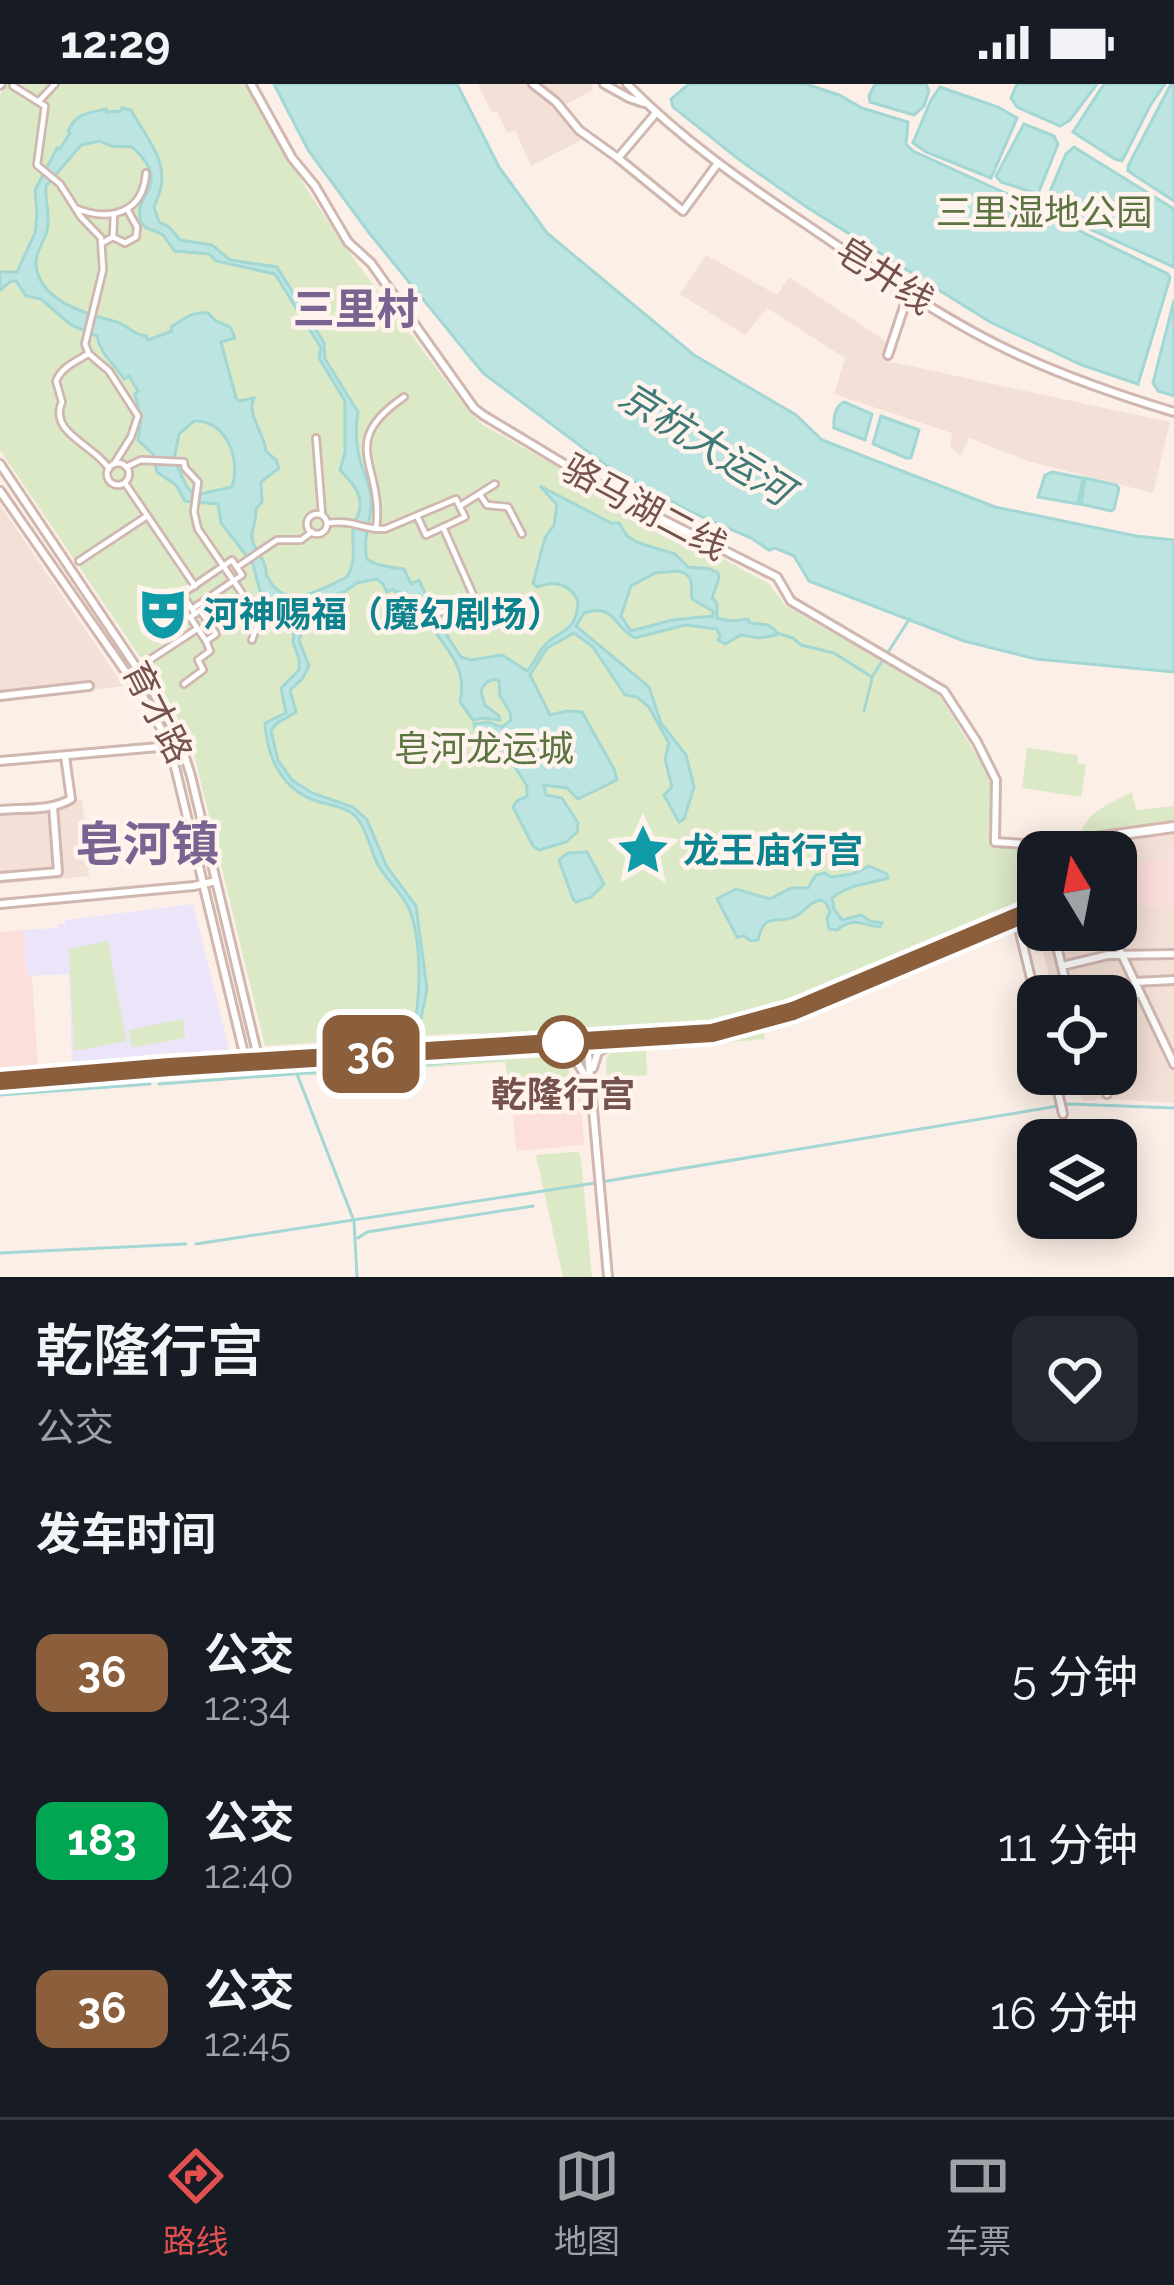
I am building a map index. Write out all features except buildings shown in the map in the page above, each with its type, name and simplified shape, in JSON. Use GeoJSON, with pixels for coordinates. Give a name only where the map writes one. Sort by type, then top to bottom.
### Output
{"type":"FeatureCollection","features":[{"type":"Feature","properties":{"kind":"main road"},"geometry":{"type":"LineString","coordinates":[[1137,832],[1174,827]]}},
{"type":"Feature","properties":{"kind":"main road"},"geometry":{"type":"LineString","coordinates":[[0,1081],[712,1033],[775,1017],[1016,916]]}},
{"type":"Feature","properties":{"kind":"street"},"geometry":{"type":"LineString","coordinates":[[40,100],[55,84]]}},
{"type":"Feature","properties":{"kind":"street","name":"骆马湖二线"},"geometry":{"type":"LineString","coordinates":[[251,84],[292,158],[315,186],[348,242],[371,263],[474,408],[624,500],[777,577],[791,601],[944,691],[996,780],[995,842],[1017,844]]}},
{"type":"Feature","properties":{"kind":"street"},"geometry":{"type":"LineString","coordinates":[[535,84],[579,130],[683,211],[718,163]]}},
{"type":"Feature","properties":{"kind":"street"},"geometry":{"type":"LineString","coordinates":[[604,84],[646,103]]}},
{"type":"Feature","properties":{"kind":"street","name":"皂井线"},"geometry":{"type":"LineString","coordinates":[[627,84],[718,163],[909,292],[1016,354],[1174,412]]}},
{"type":"Feature","properties":{"kind":"street"},"geometry":{"type":"LineString","coordinates":[[13,86],[40,100],[46,111],[37,166],[60,184],[102,243],[103,270],[85,335],[89,354],[109,371],[138,416],[111,466],[110,481]]}},
{"type":"Feature","properties":{"kind":"street"},"geometry":{"type":"LineString","coordinates":[[618,158],[656,113]]}},
{"type":"Feature","properties":{"kind":"street"},"geometry":{"type":"LineString","coordinates":[[75,208],[97,215],[128,209],[145,187],[146,173]]}},
{"type":"Feature","properties":{"kind":"street"},"geometry":{"type":"LineString","coordinates":[[102,243],[113,238],[125,243],[136,237],[137,227],[128,209]]}},
{"type":"Feature","properties":{"kind":"street"},"geometry":{"type":"LineString","coordinates":[[113,238],[114,214]]}},
{"type":"Feature","properties":{"kind":"street"},"geometry":{"type":"LineString","coordinates":[[888,355],[909,292]]}},
{"type":"Feature","properties":{"kind":"street"},"geometry":{"type":"LineString","coordinates":[[89,354],[58,375],[62,402],[58,417],[71,436],[111,466]]}},
{"type":"Feature","properties":{"kind":"street"},"geometry":{"type":"LineString","coordinates":[[376,530],[378,500],[367,436],[376,418],[404,398]]}},
{"type":"Feature","properties":{"kind":"street"},"geometry":{"type":"LineString","coordinates":[[316,438],[322,514],[328,523]]}},
{"type":"Feature","properties":{"kind":"street"},"geometry":{"type":"LineString","coordinates":[[126,467],[141,460],[184,461],[198,482],[196,524],[257,618],[252,640]]}},
{"type":"Feature","properties":{"kind":"street","name":"育才路"},"geometry":{"type":"LineString","coordinates":[[0,464],[153,692],[181,744],[259,1061]]}},
{"type":"Feature","properties":{"kind":"street"},"geometry":{"type":"LineString","coordinates":[[110,481],[125,483],[130,475],[122,464],[111,466]]}},
{"type":"Feature","properties":{"kind":"street"},"geometry":{"type":"LineString","coordinates":[[99,488],[110,481]]}},
{"type":"Feature","properties":{"kind":"street"},"geometry":{"type":"LineString","coordinates":[[125,483],[195,586]]}},
{"type":"Feature","properties":{"kind":"street"},"geometry":{"type":"LineString","coordinates":[[460,506],[495,484]]}},
{"type":"Feature","properties":{"kind":"street","name":"育才路"},"geometry":{"type":"LineString","coordinates":[[0,491],[148,704],[170,746],[246,1062]]}},
{"type":"Feature","properties":{"kind":"street"},"geometry":{"type":"LineString","coordinates":[[480,495],[487,505],[508,507],[522,534]]}},
{"type":"Feature","properties":{"kind":"street"},"geometry":{"type":"LineString","coordinates":[[237,567],[277,540],[301,540],[312,532],[321,533],[328,523],[346,520],[386,529],[456,499],[465,517],[426,535],[417,516]]}},
{"type":"Feature","properties":{"kind":"street"},"geometry":{"type":"LineString","coordinates":[[312,532],[308,520],[312,514],[322,514]]}},
{"type":"Feature","properties":{"kind":"street"},"geometry":{"type":"LineString","coordinates":[[79,561],[147,516]]}},
{"type":"Feature","properties":{"kind":"street"},"geometry":{"type":"LineString","coordinates":[[415,624],[474,597],[442,527]]}},
{"type":"Feature","properties":{"kind":"street"},"geometry":{"type":"LineString","coordinates":[[184,684],[203,670],[198,660],[210,651],[190,617],[242,575],[232,560],[182,594],[193,611]]}},
{"type":"Feature","properties":{"kind":"street"},"geometry":{"type":"LineString","coordinates":[[193,611],[200,610],[216,634],[206,641]]}},
{"type":"Feature","properties":{"kind":"street"},"geometry":{"type":"LineString","coordinates":[[257,618],[293,616],[318,623]]}},
{"type":"Feature","properties":{"kind":"street"},"geometry":{"type":"LineString","coordinates":[[148,661],[197,628]]}},
{"type":"Feature","properties":{"kind":"street"},"geometry":{"type":"LineString","coordinates":[[0,696],[89,686]]}},
{"type":"Feature","properties":{"kind":"street"},"geometry":{"type":"LineString","coordinates":[[0,761],[181,744]]}},
{"type":"Feature","properties":{"kind":"street"},"geometry":{"type":"LineString","coordinates":[[0,810],[71,800],[65,756]]}},
{"type":"Feature","properties":{"kind":"street"},"geometry":{"type":"LineString","coordinates":[[0,877],[58,872],[53,806]]}},
{"type":"Feature","properties":{"kind":"street"},"geometry":{"type":"LineString","coordinates":[[0,904],[216,881]]}},
{"type":"Feature","properties":{"kind":"street"},"geometry":{"type":"LineString","coordinates":[[1016,916],[1030,975]]}},
{"type":"Feature","properties":{"kind":"street"},"geometry":{"type":"LineString","coordinates":[[1058,951],[1064,975]]}},
{"type":"Feature","properties":{"kind":"street"},"geometry":{"type":"LineString","coordinates":[[1120,951],[1132,975]]}},
{"type":"Feature","properties":{"kind":"street"},"geometry":{"type":"LineString","coordinates":[[1062,966],[1108,955],[1174,954]]}},
{"type":"Feature","properties":{"kind":"street"},"geometry":{"type":"LineString","coordinates":[[1137,982],[1174,980]]}},
{"type":"Feature","properties":{"kind":"street"},"geometry":{"type":"LineString","coordinates":[[1137,986],[1174,1064]]}},
{"type":"Feature","properties":{"kind":"street"},"geometry":{"type":"LineString","coordinates":[[591,1086],[598,1052],[627,1038]]}},
{"type":"Feature","properties":{"kind":"street"},"geometry":{"type":"LineString","coordinates":[[587,1040],[608,1277]]}},
{"type":"Feature","properties":{"kind":"street"},"geometry":{"type":"LineString","coordinates":[[541,1043],[571,1054],[591,1086]]}},
{"type":"Feature","properties":{"kind":"street"},"geometry":{"type":"LineString","coordinates":[[1059,1095],[1062,1108]]}},
{"type":"Feature","properties":{"kind":"shaded area"},"geometry":{"type":"Polygon","coordinates":[[[478,84],[592,84],[593,90],[563,106],[591,135],[531,166],[515,130],[507,133],[478,84]]]}},
{"type":"Feature","properties":{"kind":"shaded area"},"geometry":{"type":"Polygon","coordinates":[[[706,255],[777,295],[789,277],[896,348],[891,362],[1170,422],[1153,493],[1031,462],[969,438],[961,456],[950,446],[952,433],[834,394],[845,358],[767,308],[745,335],[680,294],[706,255]]]}},
{"type":"Feature","properties":{"kind":"shaded area"},"geometry":{"type":"Polygon","coordinates":[[[0,505],[124,686],[0,702],[0,505]]]}},
{"type":"Feature","properties":{"kind":"shaded area"},"geometry":{"type":"Polygon","coordinates":[[[82,799],[89,876],[0,884],[0,806],[82,799]]]}},
{"type":"Feature","properties":{"kind":"shaded area"},"geometry":{"type":"Polygon","coordinates":[[[1174,833],[1170,859],[1137,864],[1137,836],[1174,833]]]}},
{"type":"Feature","properties":{"kind":"shaded area"},"geometry":{"type":"Polygon","coordinates":[[[1169,844],[1174,844],[1174,905],[1138,906],[1137,863],[1169,859],[1169,844]]]}},
{"type":"Feature","properties":{"kind":"shaded area"},"geometry":{"type":"Polygon","coordinates":[[[1137,896],[1138,906],[1174,905],[1174,950],[1127,952],[1137,951],[1137,896]]]}},
{"type":"Feature","properties":{"kind":"shaded area"},"geometry":{"type":"Polygon","coordinates":[[[193,904],[229,1050],[72,1066],[69,974],[27,976],[23,930],[193,904]]]}},
{"type":"Feature","properties":{"kind":"shaded area"},"geometry":{"type":"Polygon","coordinates":[[[23,930],[27,976],[32,976],[38,1069],[0,1071],[0,932],[23,930]]]}},
{"type":"Feature","properties":{"kind":"shaded area"},"geometry":{"type":"Polygon","coordinates":[[[1034,951],[1116,951],[1120,958],[1174,957],[1174,1103],[1082,1101],[1080,1095],[1137,1095],[1137,975],[1049,975],[1043,952],[1034,951]]]}},
{"type":"Feature","properties":{"kind":"shaded area"},"geometry":{"type":"Polygon","coordinates":[[[580,1093],[584,1145],[516,1151],[512,1098],[580,1093]]]}},
{"type":"Feature","properties":{"kind":"green space","name":"皂河龙运城"},"geometry":{"type":"Polygon","coordinates":[[[7,84],[245,84],[354,259],[483,425],[769,584],[786,606],[938,693],[989,775],[994,797],[991,846],[1017,847],[1017,913],[810,997],[722,1027],[448,1034],[265,1046],[192,746],[153,676],[0,450],[0,95],[7,84]]]}},
{"type":"Feature","properties":{"kind":"green space"},"geometry":{"type":"Polygon","coordinates":[[[1027,748],[1078,755],[1077,763],[1086,765],[1081,797],[1022,788],[1027,748]]]}},
{"type":"Feature","properties":{"kind":"green space"},"geometry":{"type":"Polygon","coordinates":[[[1132,792],[1136,810],[1174,806],[1174,823],[1082,831],[1108,804],[1132,792]]]}},
{"type":"Feature","properties":{"kind":"green space"},"geometry":{"type":"Polygon","coordinates":[[[108,941],[126,1041],[74,1051],[69,949],[108,941]]]}},
{"type":"Feature","properties":{"kind":"green space"},"geometry":{"type":"Polygon","coordinates":[[[183,1019],[185,1038],[131,1045],[129,1030],[183,1019]]]}},
{"type":"Feature","properties":{"kind":"green space"},"geometry":{"type":"Polygon","coordinates":[[[762,1026],[765,1039],[646,1050],[647,1075],[607,1079],[606,1058],[628,1044],[730,1036],[762,1026]]]}},
{"type":"Feature","properties":{"kind":"green space"},"geometry":{"type":"Polygon","coordinates":[[[515,1055],[567,1058],[572,1093],[512,1098],[505,1062],[309,1076],[308,1066],[515,1055]]]}},
{"type":"Feature","properties":{"kind":"green space"},"geometry":{"type":"Polygon","coordinates":[[[575,1152],[581,1158],[592,1277],[563,1277],[536,1155],[575,1152]]]}},
{"type":"Feature","properties":{"kind":"water","name":"京杭大运河"},"geometry":{"type":"Polygon","coordinates":[[[274,84],[457,84],[499,167],[547,233],[694,355],[796,415],[822,440],[995,507],[1174,540],[1174,672],[1036,659],[964,641],[809,581],[794,556],[769,550],[610,468],[483,373],[308,150],[274,84]]]}},
{"type":"Feature","properties":{"kind":"water"},"geometry":{"type":"Polygon","coordinates":[[[689,84],[806,84],[908,122],[906,144],[913,151],[1168,274],[1138,384],[1082,365],[990,322],[808,208],[673,107],[671,99],[689,84]]]}},
{"type":"Feature","properties":{"kind":"water"},"geometry":{"type":"Polygon","coordinates":[[[875,84],[926,84],[929,91],[924,106],[914,115],[870,102],[875,84]]]}},
{"type":"Feature","properties":{"kind":"water"},"geometry":{"type":"Polygon","coordinates":[[[1017,84],[1097,84],[1060,126],[1017,107],[1011,98],[1017,84]]]}},
{"type":"Feature","properties":{"kind":"water"},"geometry":{"type":"Polygon","coordinates":[[[1104,84],[1165,84],[1122,161],[1073,132],[1104,84]]]}},
{"type":"Feature","properties":{"kind":"water"},"geometry":{"type":"Polygon","coordinates":[[[1174,84],[1174,201],[1128,171],[1174,84]]]}},
{"type":"Feature","properties":{"kind":"water"},"geometry":{"type":"Polygon","coordinates":[[[940,87],[1017,118],[991,178],[913,143],[940,87]]]}},
{"type":"Feature","properties":{"kind":"water"},"geometry":{"type":"Polygon","coordinates":[[[131,110],[161,166],[154,207],[159,222],[180,240],[212,245],[230,260],[277,267],[324,343],[325,359],[358,412],[358,449],[371,495],[367,559],[404,569],[411,584],[419,580],[461,657],[502,655],[527,671],[544,646],[574,620],[578,601],[570,590],[533,583],[557,505],[540,486],[619,523],[627,536],[675,554],[688,567],[718,573],[712,598],[717,603],[717,618],[748,619],[776,631],[776,635],[760,638],[741,635],[725,644],[718,640],[717,629],[685,625],[635,638],[608,613],[584,613],[576,626],[649,687],[661,723],[686,755],[694,787],[679,822],[664,795],[672,787],[665,759],[669,743],[649,707],[625,695],[593,647],[574,633],[547,648],[530,675],[550,715],[582,712],[617,780],[578,799],[567,788],[544,785],[546,795],[562,798],[578,823],[577,832],[566,842],[539,850],[513,807],[527,796],[527,786],[498,741],[477,741],[474,724],[502,727],[511,720],[499,681],[488,682],[481,692],[485,705],[500,720],[473,720],[460,702],[457,666],[426,616],[414,621],[399,591],[387,592],[377,579],[318,601],[309,611],[299,640],[309,666],[290,690],[296,712],[271,731],[278,760],[292,780],[312,793],[353,807],[367,820],[387,867],[416,906],[427,989],[418,1033],[413,1031],[418,955],[407,905],[378,865],[354,815],[296,790],[279,772],[269,749],[265,723],[286,713],[281,688],[299,670],[293,642],[296,614],[275,609],[262,599],[253,564],[221,523],[218,504],[185,501],[176,485],[157,472],[153,454],[138,440],[138,391],[129,376],[124,379],[108,359],[97,336],[71,325],[41,299],[26,296],[16,281],[0,290],[0,272],[17,272],[35,233],[35,190],[71,125],[88,113],[131,110]],[[100,141],[81,145],[46,186],[48,229],[36,261],[44,285],[64,303],[118,322],[148,340],[172,331],[171,327],[197,313],[208,313],[230,327],[235,338],[221,342],[236,398],[254,398],[254,417],[266,451],[279,468],[261,482],[262,502],[252,533],[266,575],[277,590],[296,596],[347,577],[360,499],[340,470],[345,452],[345,401],[319,358],[321,348],[275,274],[216,261],[209,254],[175,251],[163,235],[143,226],[140,209],[150,187],[150,171],[132,147],[100,141]],[[194,421],[179,434],[174,460],[194,494],[232,487],[233,454],[223,434],[194,421]],[[655,573],[631,586],[621,616],[631,631],[713,616],[713,611],[692,599],[688,575],[655,573]]]}},
{"type":"Feature","properties":{"kind":"water"},"geometry":{"type":"Polygon","coordinates":[[[1024,124],[1054,136],[1058,144],[1038,194],[996,176],[1024,124]]]}},
{"type":"Feature","properties":{"kind":"water"},"geometry":{"type":"Polygon","coordinates":[[[1074,147],[1174,209],[1174,267],[1048,205],[1066,154],[1074,147]]]}},
{"type":"Feature","properties":{"kind":"water"},"geometry":{"type":"Polygon","coordinates":[[[1174,300],[1174,396],[1158,391],[1153,383],[1174,300]]]}},
{"type":"Feature","properties":{"kind":"water"},"geometry":{"type":"Polygon","coordinates":[[[844,402],[872,414],[865,440],[834,428],[835,413],[844,402]]]}},
{"type":"Feature","properties":{"kind":"water"},"geometry":{"type":"Polygon","coordinates":[[[881,416],[919,430],[911,458],[873,444],[881,416]]]}},
{"type":"Feature","properties":{"kind":"water"},"geometry":{"type":"Polygon","coordinates":[[[1045,475],[1083,478],[1078,504],[1038,497],[1045,475]]]}},
{"type":"Feature","properties":{"kind":"water"},"geometry":{"type":"Polygon","coordinates":[[[1085,478],[1119,488],[1114,509],[1081,504],[1085,478]]]}},
{"type":"Feature","properties":{"kind":"water"},"geometry":{"type":"Polygon","coordinates":[[[587,852],[604,884],[591,897],[576,902],[559,860],[568,853],[587,852]]]}},
{"type":"Feature","properties":{"kind":"water"},"geometry":{"type":"Polygon","coordinates":[[[869,866],[888,878],[852,887],[832,898],[842,920],[861,915],[882,923],[880,927],[853,922],[829,929],[830,911],[821,900],[789,919],[768,922],[758,940],[751,941],[737,937],[717,899],[736,889],[770,899],[791,888],[808,888],[816,875],[852,874],[869,866]]]}},
{"type":"Feature","properties":{"kind":"waterway"},"geometry":{"type":"LineString","coordinates":[[776,633],[834,653],[872,677],[910,618]]}},
{"type":"Feature","properties":{"kind":"waterway"},"geometry":{"type":"LineString","coordinates":[[864,711],[872,679]]}},
{"type":"Feature","properties":{"kind":"waterway"},"geometry":{"type":"LineString","coordinates":[[159,1084],[508,1058]]}},
{"type":"Feature","properties":{"kind":"waterway"},"geometry":{"type":"LineString","coordinates":[[297,1074],[354,1221],[357,1277]]}},
{"type":"Feature","properties":{"kind":"waterway"},"geometry":{"type":"LineString","coordinates":[[0,1095],[150,1084]]}},
{"type":"Feature","properties":{"kind":"waterway"},"geometry":{"type":"LineString","coordinates":[[196,1244],[1070,1104],[1174,1108]]}},
{"type":"Feature","properties":{"kind":"waterway"},"geometry":{"type":"LineString","coordinates":[[358,1238],[367,1232],[533,1206]]}},
{"type":"Feature","properties":{"kind":"waterway"},"geometry":{"type":"LineString","coordinates":[[0,1253],[186,1244]]}},
{"type":"Feature","properties":{"kind":"bus line","name":"36"},"geometry":{"type":"LineString","coordinates":[[0,1081],[712,1033],[793,1011],[1017,917]]}},
{"type":"Feature","properties":{"kind":"place","name":"河神赐福（魔幻剧场）"},"geometry":{"type":"Point","coordinates":[163,614]}},
{"type":"Feature","properties":{"kind":"place","name":"龙王庙行宫"},"geometry":{"type":"Point","coordinates":[643,850]}},
{"type":"Feature","properties":{"kind":"place","name":"乾隆行宫"},"geometry":{"type":"Point","coordinates":[563,1042]}},
{"type":"Feature","properties":{"kind":"district","name":"三里村"},"geometry":{"type":"Point","coordinates":[356,309]}},
{"type":"Feature","properties":{"kind":"district","name":"皂河镇"},"geometry":{"type":"Point","coordinates":[147,844]}},
{"type":"Feature","properties":{"kind":"park label","name":"三里湿地公园"},"geometry":{"type":"Point","coordinates":[1044,212]}}]}
